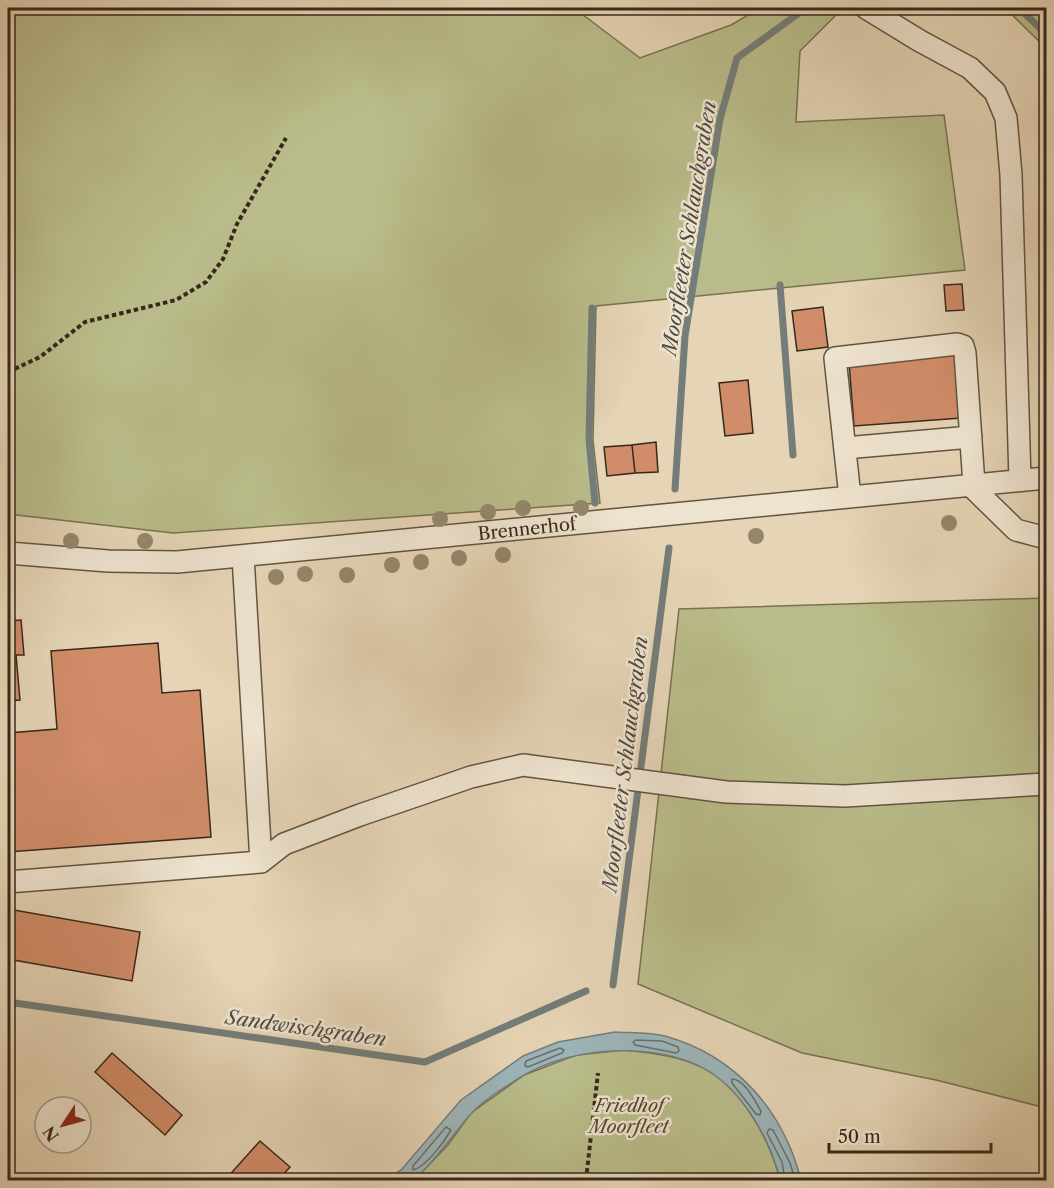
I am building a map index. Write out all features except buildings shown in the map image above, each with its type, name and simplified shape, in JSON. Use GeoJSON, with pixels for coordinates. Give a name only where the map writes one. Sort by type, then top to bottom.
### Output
{"type":"FeatureCollection","features":[{"type":"Feature","properties":{"kind":"street"},"geometry":{"type":"LineString","coordinates":[[870,10],[920,42],[970,68],[996,92],[1006,118],[1011,174],[1020,480]]}},
{"type":"Feature","properties":{"kind":"street"},"geometry":{"type":"LineString","coordinates":[[850,497],[835,358],[963,346],[971,437],[972,485],[1016,530],[1047,538]]}},
{"type":"Feature","properties":{"kind":"street"},"geometry":{"type":"LineString","coordinates":[[845,448],[971,437]]}},
{"type":"Feature","properties":{"kind":"street","name":"Brennerhof"},"geometry":{"type":"LineString","coordinates":[[8,553],[108,561],[177,562],[1047,478]]}},
{"type":"Feature","properties":{"kind":"street"},"geometry":{"type":"LineString","coordinates":[[243,556],[261,862]]}},
{"type":"Feature","properties":{"kind":"street"},"geometry":{"type":"LineString","coordinates":[[8,882],[261,862],[284,844],[360,815],[471,777],[523,765],[738,792],[845,796],[1047,784]]}},
{"type":"Feature","properties":{"kind":"path"},"geometry":{"type":"LineString","coordinates":[[8,372],[40,357],[85,322],[176,300],[206,282],[223,259],[237,224],[286,138]]}},
{"type":"Feature","properties":{"kind":"path"},"geometry":{"type":"LineString","coordinates":[[586,1180],[598,1073]]}},
{"type":"Feature","properties":{"kind":"green space"},"geometry":{"type":"Polygon","coordinates":[[[8,8],[574,8],[640,58],[731,25],[760,8],[837,8],[841,10],[800,51],[796,122],[944,115],[965,270],[596,306],[593,440],[600,503],[173,533],[8,514],[8,8]]]}},
{"type":"Feature","properties":{"kind":"green space"},"geometry":{"type":"Polygon","coordinates":[[[1005,8],[1046,8],[1046,48],[1005,8]]]}},
{"type":"Feature","properties":{"kind":"green space"},"geometry":{"type":"Polygon","coordinates":[[[1046,598],[1046,1108],[936,1080],[802,1053],[638,984],[679,609],[1046,598]]]}},
{"type":"Feature","properties":{"kind":"green space","name":"Friedhof Moorfleet"},"geometry":{"type":"Polygon","coordinates":[[[625,1050],[684,1060],[716,1076],[729,1087],[752,1116],[769,1148],[780,1180],[414,1180],[448,1145],[471,1113],[524,1075],[576,1055],[625,1050]]]}},
{"type":"Feature","properties":{"kind":"water"},"geometry":{"type":"Polygon","coordinates":[[[615,1032],[665,1036],[714,1057],[734,1072],[753,1089],[769,1109],[793,1155],[801,1180],[780,1180],[771,1153],[758,1126],[741,1100],[721,1080],[700,1067],[676,1058],[650,1052],[622,1051],[567,1058],[521,1077],[475,1109],[414,1180],[386,1180],[402,1169],[461,1100],[523,1056],[558,1042],[615,1032]]]}},
{"type":"Feature","properties":{"kind":"waterway","name":"Moorfleeter Schlauchgraben"},"geometry":{"type":"LineString","coordinates":[[675,489],[685,336],[720,119],[737,58],[806,8]]}},
{"type":"Feature","properties":{"kind":"waterway"},"geometry":{"type":"LineString","coordinates":[[1019,8],[1046,34]]}},
{"type":"Feature","properties":{"kind":"waterway"},"geometry":{"type":"LineString","coordinates":[[780,285],[793,455]]}},
{"type":"Feature","properties":{"kind":"waterway"},"geometry":{"type":"LineString","coordinates":[[592,308],[589,439],[595,503]]}},
{"type":"Feature","properties":{"kind":"waterway","name":"Moorfleeter Schlauchgraben"},"geometry":{"type":"LineString","coordinates":[[613,985],[669,548]]}},
{"type":"Feature","properties":{"kind":"waterway","name":"Sandwischgraben"},"geometry":{"type":"LineString","coordinates":[[8,1002],[425,1062],[586,991]]}}]}
